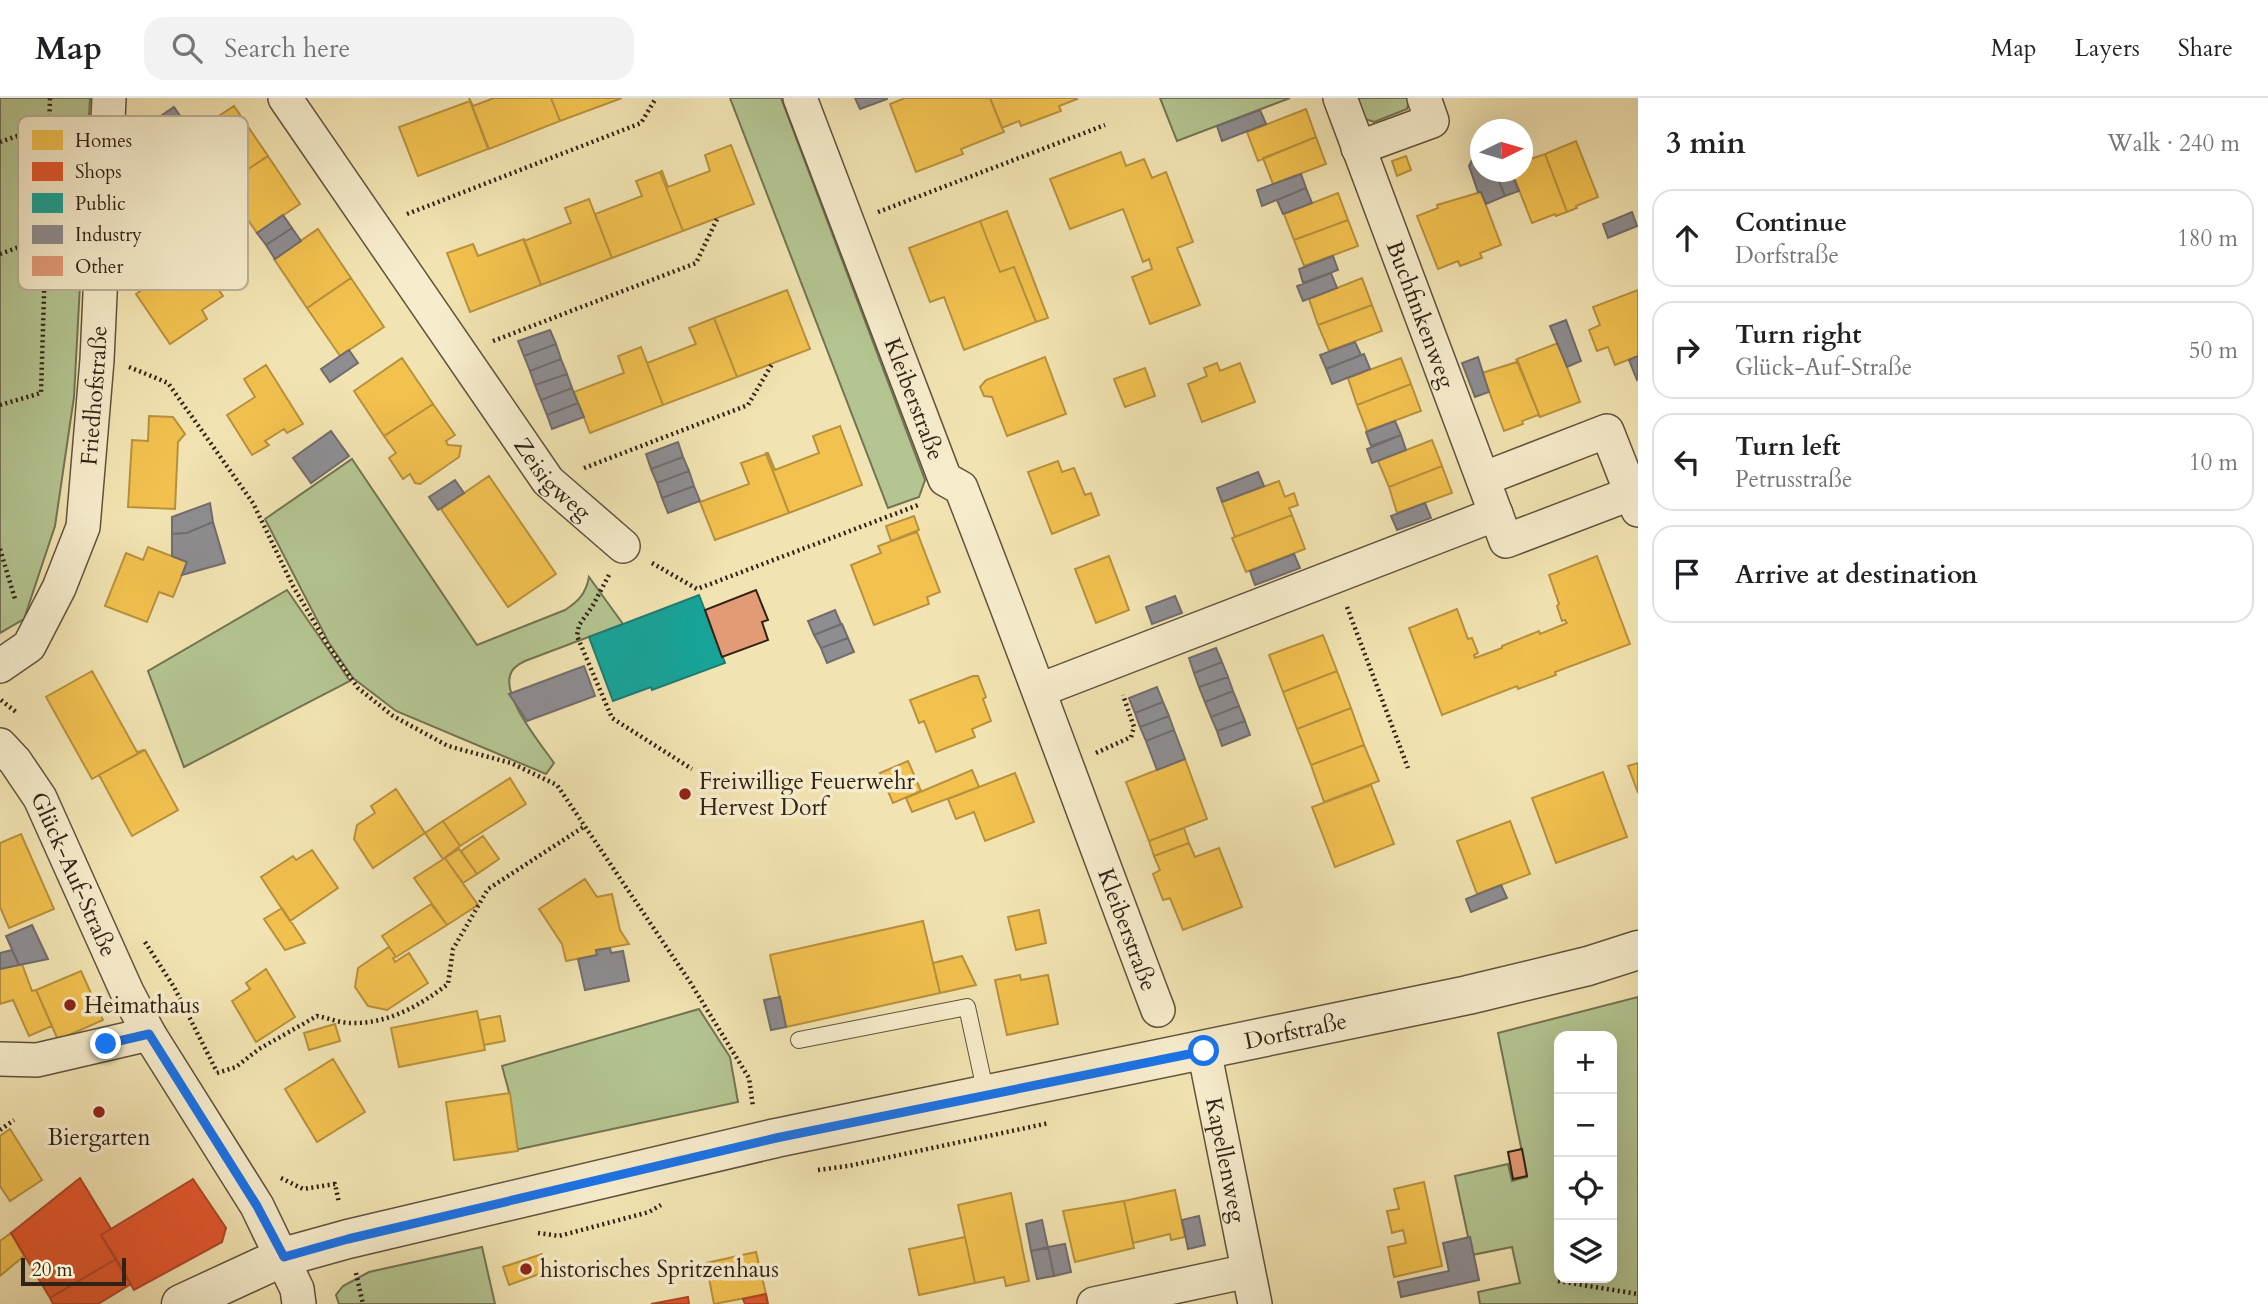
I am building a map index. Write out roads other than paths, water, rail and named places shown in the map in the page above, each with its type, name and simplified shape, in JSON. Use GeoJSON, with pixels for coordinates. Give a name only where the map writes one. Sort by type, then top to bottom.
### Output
{"type":"FeatureCollection","features":[{"type":"Feature","properties":{"kind":"street","name":"Zeisigweg"},"geometry":{"type":"LineString","coordinates":[[285,98],[548,481],[623,546]]}},
{"type":"Feature","properties":{"kind":"street","name":"Kleiberstraße"},"geometry":{"type":"LineString","coordinates":[[800,98],[945,479],[961,488],[1040,690],[1066,767],[1158,1010]]}},
{"type":"Feature","properties":{"kind":"street","name":"Buchfinkenweg"},"geometry":{"type":"LineString","coordinates":[[1340,98],[1506,541],[1635,502],[1607,431],[1483,479]]}},
{"type":"Feature","properties":{"kind":"street"},"geometry":{"type":"LineString","coordinates":[[1358,148],[1432,121],[1424,98]]}},
{"type":"Feature","properties":{"kind":"street","name":"Friedhofstraße"},"geometry":{"type":"LineString","coordinates":[[0,666],[29,646],[59,588],[83,527],[100,290]]}},
{"type":"Feature","properties":{"kind":"street"},"geometry":{"type":"LineString","coordinates":[[1040,690],[1496,514]]}},
{"type":"Feature","properties":{"kind":"street","name":"Glück-Auf-Straße"},"geometry":{"type":"LineString","coordinates":[[0,745],[40,798],[127,992],[149,1034],[257,1206],[284,1257],[297,1289],[299,1304]]}},
{"type":"Feature","properties":{"kind":"street","name":"Dorfstraße"},"geometry":{"type":"LineString","coordinates":[[181,1304],[284,1257],[348,1239],[758,1142],[1468,995],[1588,966],[1638,950]]}},
{"type":"Feature","properties":{"kind":"street"},"geometry":{"type":"LineString","coordinates":[[0,1059],[37,1060],[149,1034]]}},
{"type":"Feature","properties":{"kind":"street","name":"Kapellenweg"},"geometry":{"type":"LineString","coordinates":[[1204,1051],[1255,1304]]}},
{"type":"Feature","properties":{"kind":"street"},"geometry":{"type":"LineString","coordinates":[[1094,1304],[1248,1271]]}},
{"type":"Feature","properties":{"kind":"lane"},"geometry":{"type":"LineString","coordinates":[[799,1040],[967,1007],[986,1094]]}},
{"type":"Feature","properties":{"kind":"place","name":"Freiwillige Feuerwehr Hervest Dorf"},"geometry":{"type":"Point","coordinates":[685,794]}},
{"type":"Feature","properties":{"kind":"place","name":"Heimathaus"},"geometry":{"type":"Point","coordinates":[70,1005]}},
{"type":"Feature","properties":{"kind":"place","name":"Biergarten"},"geometry":{"type":"Point","coordinates":[99,1112]}},
{"type":"Feature","properties":{"kind":"place","name":"historisches Spritzenhaus"},"geometry":{"type":"Point","coordinates":[526,1269]}}]}
